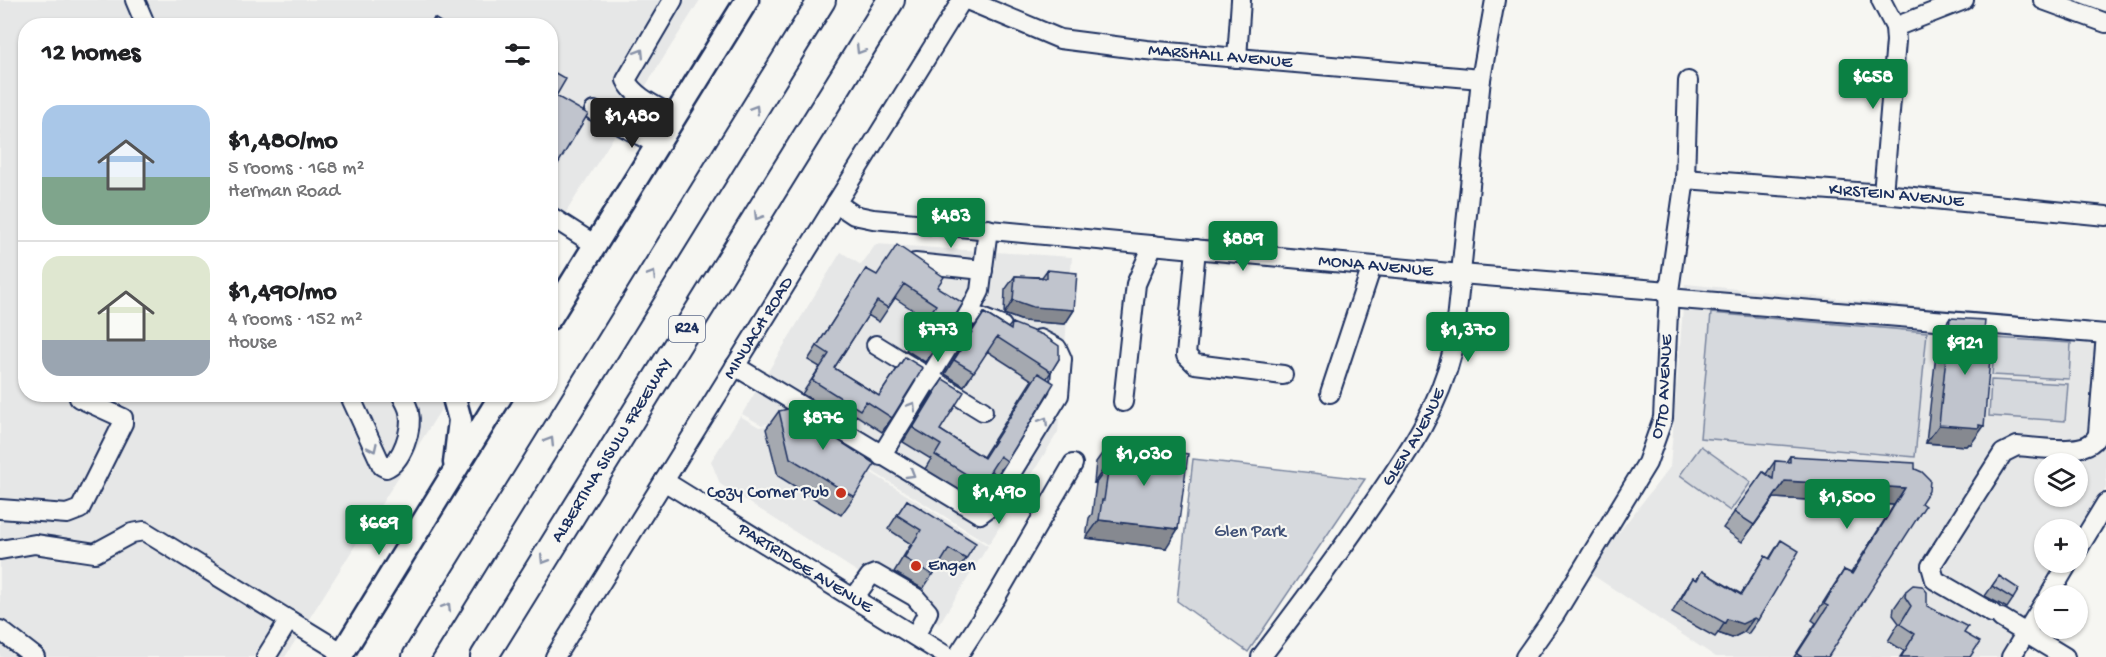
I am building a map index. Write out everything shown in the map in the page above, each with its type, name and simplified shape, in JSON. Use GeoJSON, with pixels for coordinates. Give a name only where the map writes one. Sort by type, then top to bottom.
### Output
{"type":"FeatureCollection","features":[{"type":"Feature","properties":{"kind":"highway"},"geometry":{"type":"LineString","coordinates":[[417,657],[822,0]]}},
{"type":"Feature","properties":{"kind":"highway","name":"ALBERTINA SISULU FREEWAY"},"geometry":{"type":"LineString","coordinates":[[484,657],[891,0]]}},
{"type":"Feature","properties":{"kind":"main road"},"geometry":{"type":"LineString","coordinates":[[558,306],[747,0]]}},
{"type":"Feature","properties":{"kind":"main road"},"geometry":{"type":"LineString","coordinates":[[453,476],[460,434],[460,420],[455,402]]}},
{"type":"Feature","properties":{"kind":"main road"},"geometry":{"type":"LineString","coordinates":[[342,655],[453,476],[496,402]]}},
{"type":"Feature","properties":{"kind":"street"},"geometry":{"type":"LineString","coordinates":[[135,0],[143,18]]}},
{"type":"Feature","properties":{"kind":"street"},"geometry":{"type":"LineString","coordinates":[[673,0],[626,78],[628,86],[675,117]]}},
{"type":"Feature","properties":{"kind":"street","name":"MINUACH ROAD"},"geometry":{"type":"LineString","coordinates":[[555,657],[962,0]]}},
{"type":"Feature","properties":{"kind":"street","name":"MARSHALL AVENUE"},"geometry":{"type":"LineString","coordinates":[[967,0],[1060,39],[1237,58],[1481,79]]}},
{"type":"Feature","properties":{"kind":"street"},"geometry":{"type":"LineString","coordinates":[[1237,58],[1240,0]]}},
{"type":"Feature","properties":{"kind":"street","name":"GLEN AVENUE"},"geometry":{"type":"LineString","coordinates":[[1261,657],[1325,575],[1422,431],[1443,386],[1453,350],[1481,79],[1495,0]]}},
{"type":"Feature","properties":{"kind":"street"},"geometry":{"type":"LineString","coordinates":[[1881,0],[1895,27],[1883,194]]}},
{"type":"Feature","properties":{"kind":"street"},"geometry":{"type":"LineString","coordinates":[[1895,27],[1964,0]]}},
{"type":"Feature","properties":{"kind":"street"},"geometry":{"type":"LineString","coordinates":[[2043,0],[2106,23]]}},
{"type":"Feature","properties":{"kind":"street","name":"OTTO AVENUE"},"geometry":{"type":"LineString","coordinates":[[1525,657],[1554,616],[1653,451],[1663,418],[1669,294],[1684,179],[1688,81]]}},
{"type":"Feature","properties":{"kind":"street"},"geometry":{"type":"LineString","coordinates":[[594,111],[658,145]]}},
{"type":"Feature","properties":{"kind":"street","name":"KIRSTEIN AVENUE"},"geometry":{"type":"LineString","coordinates":[[1684,179],[1883,194],[2106,216]]}},
{"type":"Feature","properties":{"kind":"street","name":"MONA AVENUE"},"geometry":{"type":"LineString","coordinates":[[836,203],[846,211],[862,217],[988,230],[2106,334]]}},
{"type":"Feature","properties":{"kind":"street"},"geometry":{"type":"LineString","coordinates":[[558,221],[597,246]]}},
{"type":"Feature","properties":{"kind":"street"},"geometry":{"type":"LineString","coordinates":[[881,456],[969,313],[980,291],[988,230]]}},
{"type":"Feature","properties":{"kind":"street"},"geometry":{"type":"LineString","coordinates":[[1123,402],[1136,284],[1152,245]]}},
{"type":"Feature","properties":{"kind":"street"},"geometry":{"type":"LineString","coordinates":[[1196,249],[1186,355],[1189,361],[1195,364],[1282,375]]}},
{"type":"Feature","properties":{"kind":"street"},"geometry":{"type":"LineString","coordinates":[[915,263],[983,270]]}},
{"type":"Feature","properties":{"kind":"street"},"geometry":{"type":"LineString","coordinates":[[1330,393],[1372,266]]}},
{"type":"Feature","properties":{"kind":"street"},"geometry":{"type":"LineString","coordinates":[[735,366],[980,514],[988,510],[1059,395],[1062,359],[1054,345],[969,313]]}},
{"type":"Feature","properties":{"kind":"street"},"geometry":{"type":"LineString","coordinates":[[2065,657],[1935,580],[1931,566],[2003,453],[2008,449],[2017,446],[2084,448],[2094,443],[2098,433],[2106,334]]}},
{"type":"Feature","properties":{"kind":"street"},"geometry":{"type":"LineString","coordinates":[[876,345],[982,411]]}},
{"type":"Feature","properties":{"kind":"street"},"geometry":{"type":"LineString","coordinates":[[0,509],[67,514],[80,509],[123,418],[88,402]]}},
{"type":"Feature","properties":{"kind":"street"},"geometry":{"type":"LineString","coordinates":[[353,402],[379,460],[386,468],[394,463],[407,436],[409,412],[405,402]]}},
{"type":"Feature","properties":{"kind":"street"},"geometry":{"type":"LineString","coordinates":[[957,657],[1049,508],[1073,464]]}},
{"type":"Feature","properties":{"kind":"street","name":"PARTRIDGE AVENUE"},"geometry":{"type":"LineString","coordinates":[[664,481],[948,657]]}},
{"type":"Feature","properties":{"kind":"street"},"geometry":{"type":"LineString","coordinates":[[2088,533],[2106,503]]}},
{"type":"Feature","properties":{"kind":"street"},"geometry":{"type":"LineString","coordinates":[[0,550],[35,544],[94,553],[132,533],[144,531],[342,655]]}},
{"type":"Feature","properties":{"kind":"street"},"geometry":{"type":"LineString","coordinates":[[854,598],[870,576],[875,574],[915,597],[928,612],[915,636]]}},
{"type":"Feature","properties":{"kind":"street"},"geometry":{"type":"LineString","coordinates":[[266,657],[289,620]]}},
{"type":"Feature","properties":{"kind":"street"},"geometry":{"type":"LineString","coordinates":[[2011,657],[2034,620]]}},
{"type":"Feature","properties":{"kind":"street"},"geometry":{"type":"LineString","coordinates":[[0,630],[35,657]]}},
{"type":"Feature","properties":{"kind":"shaded area"},"geometry":{"type":"Polygon","coordinates":[[[0,0],[700,0],[558,225],[558,18],[18,18],[18,402],[446,402],[285,657],[0,657],[0,0]]]}},
{"type":"Feature","properties":{"kind":"shaded area"},"geometry":{"type":"Polygon","coordinates":[[[876,244],[1072,257],[1058,432],[989,544],[803,428],[988,546],[939,624],[720,484],[711,461],[740,416],[759,427],[801,420],[800,417],[762,425],[742,414],[841,252],[861,265],[876,244]]]}},
{"type":"Feature","properties":{"kind":"shaded area"},"geometry":{"type":"Polygon","coordinates":[[[1685,284],[2106,324],[2106,488],[2087,519],[2034,519],[2034,573],[2054,573],[2046,585],[2034,585],[2034,604],[2001,657],[1716,657],[1588,572],[1670,467],[1685,284]]]}},
{"type":"Feature","properties":{"kind":"green space"},"geometry":{"type":"Polygon","coordinates":[[[1711,313],[1927,332],[1915,457],[1700,438],[1711,313]]]}},
{"type":"Feature","properties":{"kind":"green space"},"geometry":{"type":"Polygon","coordinates":[[[1995,338],[2071,343],[2069,379],[1992,375],[1995,338]]]}},
{"type":"Feature","properties":{"kind":"green space"},"geometry":{"type":"Polygon","coordinates":[[[1991,380],[2068,384],[2065,421],[1989,416],[1991,380]]]}},
{"type":"Feature","properties":{"kind":"green space"},"geometry":{"type":"Polygon","coordinates":[[[1701,446],[1751,482],[1730,511],[1680,475],[1701,446]]]}},
{"type":"Feature","properties":{"kind":"green space","name":"Glen Park"},"geometry":{"type":"Polygon","coordinates":[[[1193,459],[1365,479],[1248,652],[1177,601],[1193,459]]]}},
{"type":"Feature","properties":{"kind":"building"},"geometry":{"type":"Polygon","coordinates":[[[558,74],[566,79],[558,93],[558,74]]]}},
{"type":"Feature","properties":{"kind":"building"},"geometry":{"type":"Polygon","coordinates":[[[558,97],[588,114],[558,164],[558,97]]]}},
{"type":"Feature","properties":{"kind":"building"},"geometry":{"type":"Polygon","coordinates":[[[897,245],[944,277],[937,287],[963,303],[935,349],[915,336],[936,305],[904,284],[888,308],[877,301],[834,368],[879,396],[905,357],[923,368],[892,418],[866,401],[860,410],[812,380],[829,354],[817,346],[866,269],[877,275],[897,245]]]}},
{"type":"Feature","properties":{"kind":"building"},"geometry":{"type":"Polygon","coordinates":[[[1047,270],[1077,273],[1074,310],[1033,307],[1013,300],[1015,276],[1047,278],[1047,270]]]}},
{"type":"Feature","properties":{"kind":"building"},"geometry":{"type":"Polygon","coordinates":[[[984,313],[1011,330],[1012,323],[1043,335],[1059,346],[1059,359],[1051,372],[997,337],[974,372],[954,360],[984,313]]]}},
{"type":"Feature","properties":{"kind":"building"},"geometry":{"type":"Polygon","coordinates":[[[1950,318],[1985,320],[1982,358],[1990,359],[1984,426],[1979,425],[1979,428],[1939,425],[1950,318]]]}},
{"type":"Feature","properties":{"kind":"building"},"geometry":{"type":"Polygon","coordinates":[[[1038,373],[1054,383],[1007,461],[1000,456],[982,484],[935,455],[941,445],[913,428],[943,379],[964,392],[940,430],[984,458],[1038,373]]]}},
{"type":"Feature","properties":{"kind":"building"},"geometry":{"type":"Polygon","coordinates":[[[810,404],[815,425],[875,464],[854,497],[790,458],[779,411],[810,404]]]}},
{"type":"Feature","properties":{"kind":"building"},"geometry":{"type":"Polygon","coordinates":[[[1109,444],[1188,454],[1178,529],[1099,520],[1109,465],[1106,465],[1109,444]]]}},
{"type":"Feature","properties":{"kind":"building"},"geometry":{"type":"Polygon","coordinates":[[[1790,456],[1915,463],[1915,469],[1930,480],[1929,491],[1921,503],[1925,506],[1828,657],[1802,657],[1797,654],[1828,606],[1824,604],[1844,570],[1852,574],[1905,488],[1785,481],[1754,525],[1734,512],[1763,472],[1773,479],[1775,461],[1790,462],[1790,456]]]}},
{"type":"Feature","properties":{"kind":"building"},"geometry":{"type":"Polygon","coordinates":[[[907,500],[976,543],[966,559],[949,549],[933,575],[904,558],[921,530],[897,515],[907,500]]]}},
{"type":"Feature","properties":{"kind":"building"},"geometry":{"type":"Polygon","coordinates":[[[1781,540],[1799,551],[1758,620],[1754,618],[1742,624],[1727,619],[1725,623],[1681,599],[1693,578],[1697,580],[1702,571],[1741,595],[1765,556],[1770,559],[1781,540]]]}},
{"type":"Feature","properties":{"kind":"building"},"geometry":{"type":"Polygon","coordinates":[[[1999,576],[2019,589],[2013,599],[1992,586],[1999,576]]]}},
{"type":"Feature","properties":{"kind":"building"},"geometry":{"type":"Polygon","coordinates":[[[1913,585],[1922,586],[1927,592],[1927,606],[1968,627],[1964,633],[1980,642],[1970,657],[1901,657],[1915,634],[1900,624],[1911,606],[1905,597],[1906,591],[1913,585]]]}},
{"type":"Feature","properties":{"kind":"place","name":"Cozy Corner Pub"},"geometry":{"type":"Point","coordinates":[841,493]}},
{"type":"Feature","properties":{"kind":"place","name":"Engen"},"geometry":{"type":"Point","coordinates":[916,566]}}]}
